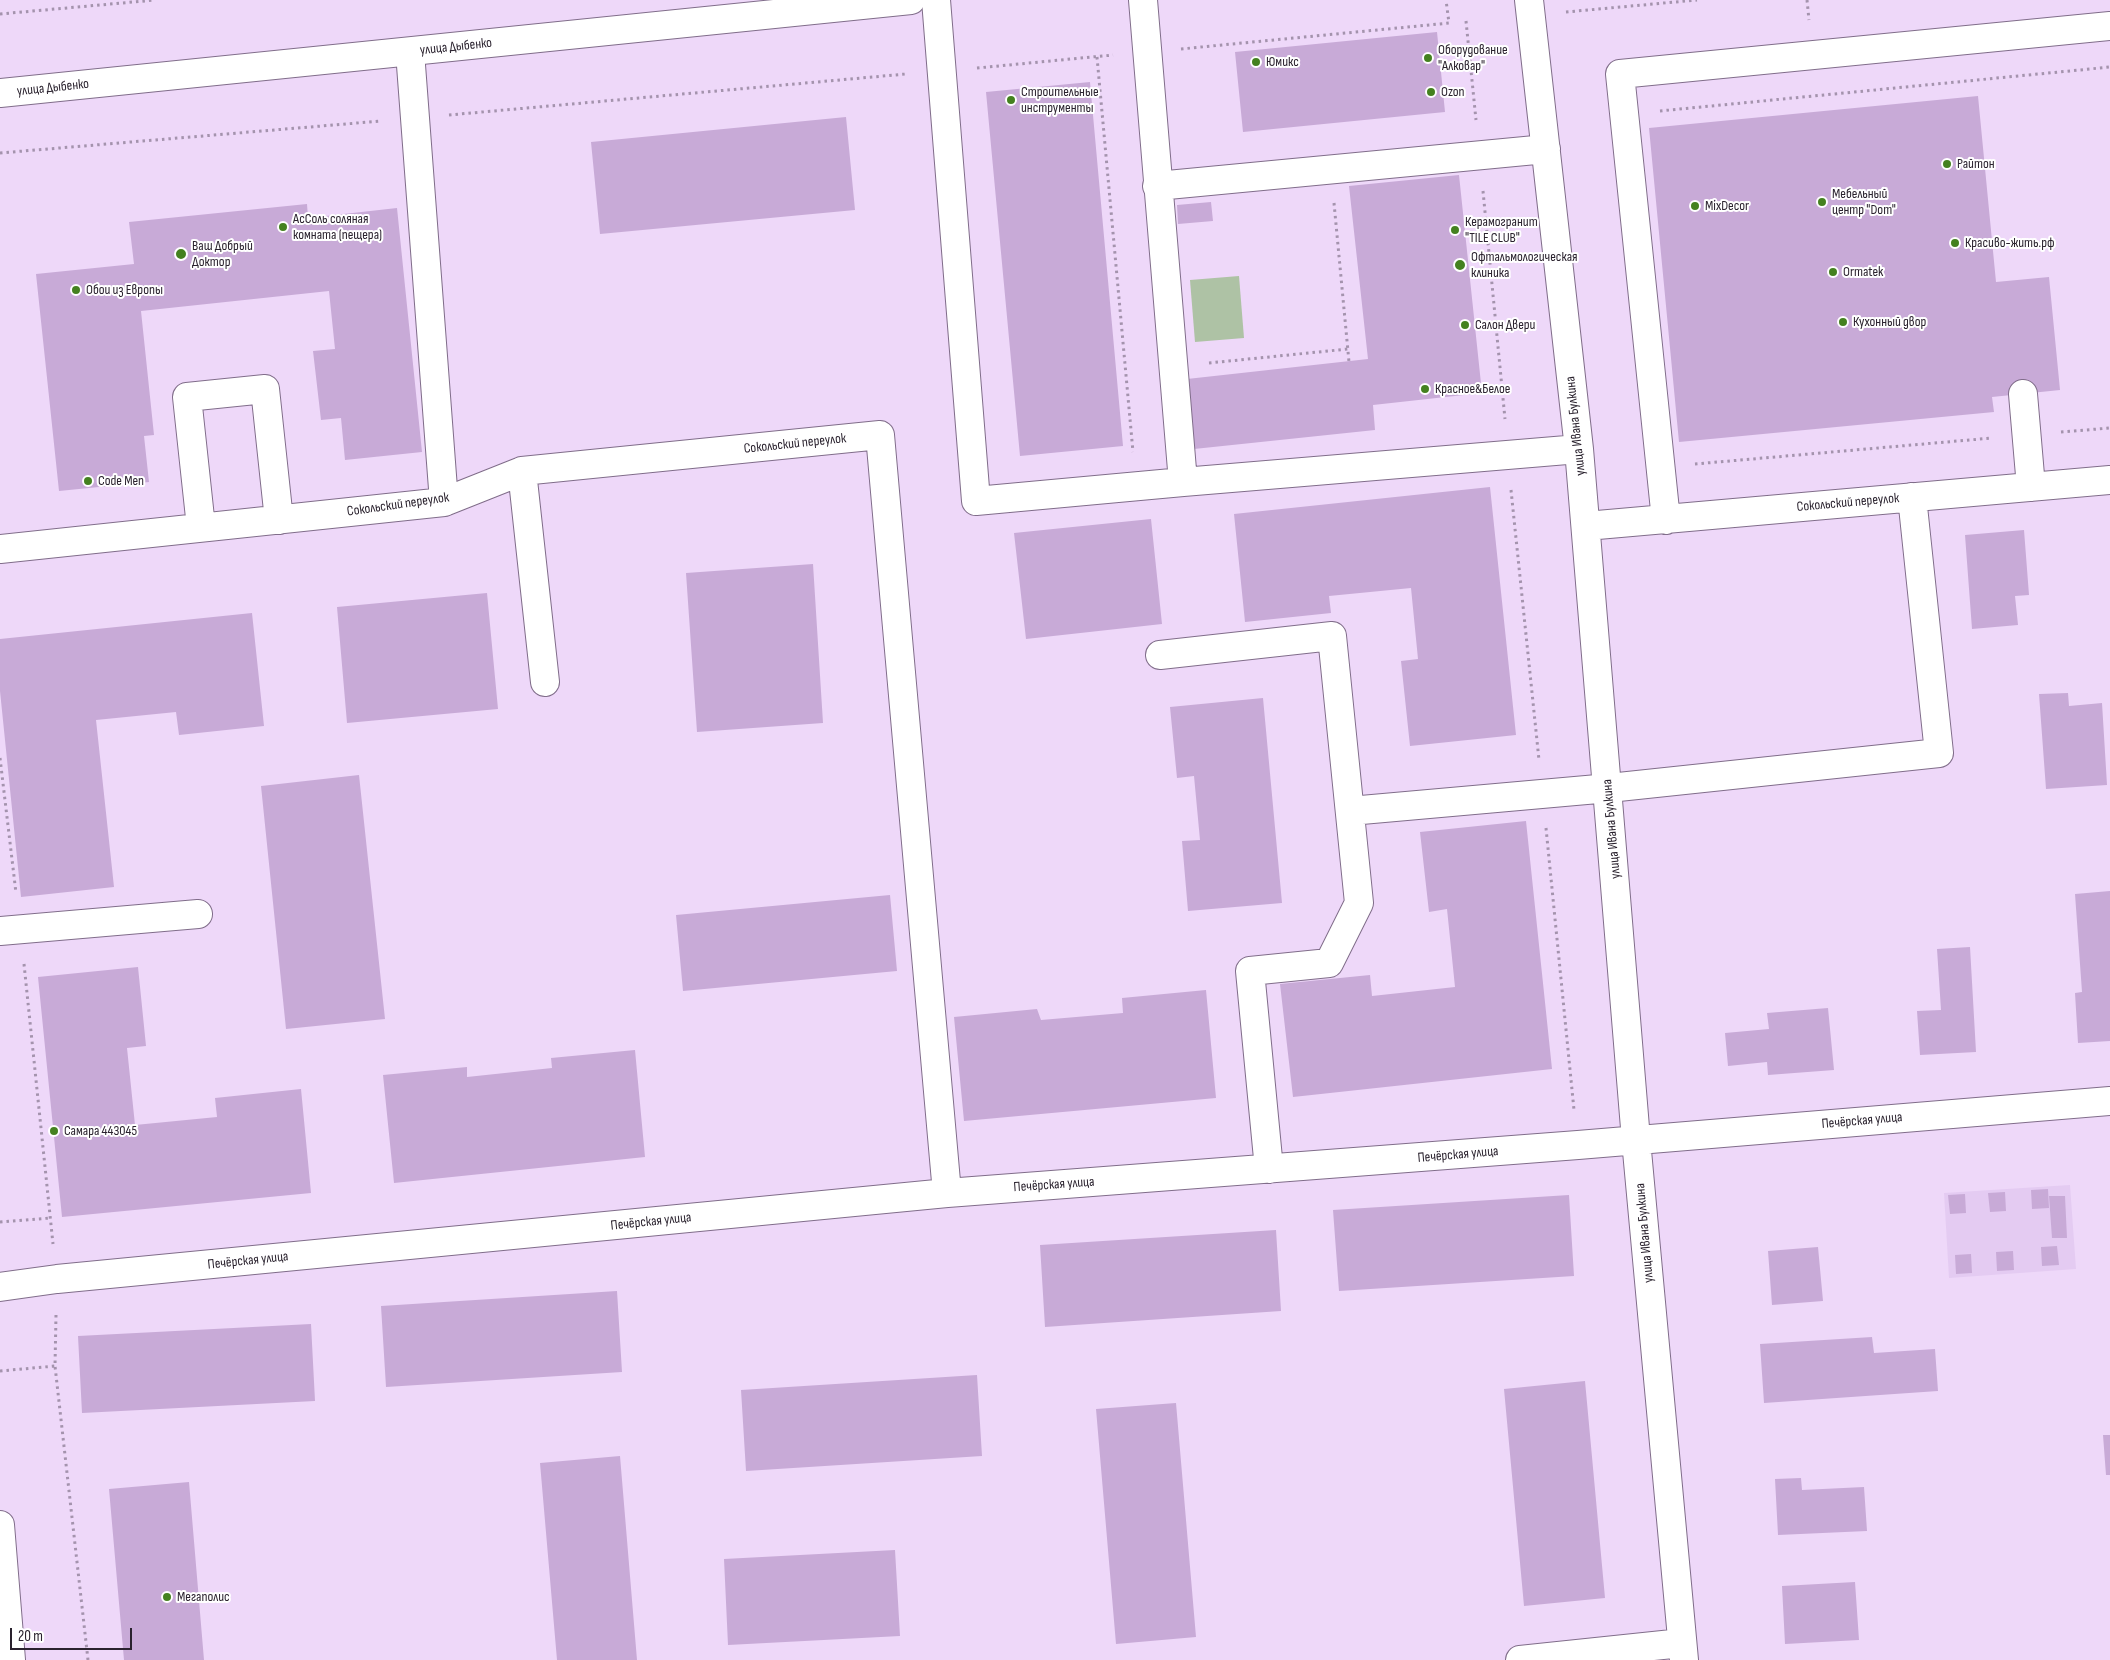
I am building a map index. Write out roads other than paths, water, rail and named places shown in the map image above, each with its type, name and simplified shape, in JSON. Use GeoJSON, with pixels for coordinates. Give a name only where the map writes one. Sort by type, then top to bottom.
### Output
{"type":"FeatureCollection","features":[{"type":"Feature","properties":{"kind":"street","name":"улица Дыбенко"},"geometry":{"type":"LineString","coordinates":[[0,93],[911,0]]}},
{"type":"Feature","properties":{"kind":"street"},"geometry":{"type":"LineString","coordinates":[[936,0],[976,501],[1580,449]]}},
{"type":"Feature","properties":{"kind":"street"},"geometry":{"type":"LineString","coordinates":[[1142,0],[1148,52],[1157,186],[1183,482]]}},
{"type":"Feature","properties":{"kind":"street","name":"улица Ивана Булкина"},"geometry":{"type":"LineString","coordinates":[[1528,0],[1580,449],[1609,788],[1636,1140],[1683,1652]]}},
{"type":"Feature","properties":{"kind":"street"},"geometry":{"type":"LineString","coordinates":[[1666,520],[1620,74],[2110,26]]}},
{"type":"Feature","properties":{"kind":"street"},"geometry":{"type":"LineString","coordinates":[[410,52],[444,502]]}},
{"type":"Feature","properties":{"kind":"street"},"geometry":{"type":"LineString","coordinates":[[1157,186],[1546,149]]}},
{"type":"Feature","properties":{"kind":"street"},"geometry":{"type":"LineString","coordinates":[[201,527],[187,397],[265,389],[279,520]]}},
{"type":"Feature","properties":{"kind":"street"},"geometry":{"type":"LineString","coordinates":[[2023,394],[2031,487]]}},
{"type":"Feature","properties":{"kind":"street","name":"Сокольский переулок"},"geometry":{"type":"LineString","coordinates":[[0,549],[444,502],[522,471],[880,435],[947,1193]]}},
{"type":"Feature","properties":{"kind":"street"},"geometry":{"type":"LineString","coordinates":[[522,471],[545,682]]}},
{"type":"Feature","properties":{"kind":"street","name":"Сокольский переулок"},"geometry":{"type":"LineString","coordinates":[[1586,526],[2110,480]]}},
{"type":"Feature","properties":{"kind":"street"},"geometry":{"type":"LineString","coordinates":[[1350,811],[1609,788],[1939,753],[1912,497]]}},
{"type":"Feature","properties":{"kind":"street"},"geometry":{"type":"LineString","coordinates":[[1160,655],[1332,636],[1359,903],[1329,962],[1250,971],[1269,1170]]}},
{"type":"Feature","properties":{"kind":"street"},"geometry":{"type":"LineString","coordinates":[[10,930],[198,914]]}},
{"type":"Feature","properties":{"kind":"street","name":"Печёрская улица"},"geometry":{"type":"LineString","coordinates":[[0,1287],[57,1279],[947,1193],[1269,1170],[2110,1101]]}},
{"type":"Feature","properties":{"kind":"street"},"geometry":{"type":"LineString","coordinates":[[0,1524],[11,1660]]}},
{"type":"Feature","properties":{"kind":"street"},"geometry":{"type":"LineString","coordinates":[[1520,1660],[1683,1652]]}},
{"type":"Feature","properties":{"kind":"place","name":"Оборудование \"Алковар\""},"geometry":{"type":"Point","coordinates":[1428,58]}},
{"type":"Feature","properties":{"kind":"place","name":"Юмикс"},"geometry":{"type":"Point","coordinates":[1256,62]}},
{"type":"Feature","properties":{"kind":"place","name":"Ozon"},"geometry":{"type":"Point","coordinates":[1431,92]}},
{"type":"Feature","properties":{"kind":"place","name":"Строительные инструменты"},"geometry":{"type":"Point","coordinates":[1011,100]}},
{"type":"Feature","properties":{"kind":"place","name":"Райтон"},"geometry":{"type":"Point","coordinates":[1947,164]}},
{"type":"Feature","properties":{"kind":"place","name":"Мебельный центр \"Dom\""},"geometry":{"type":"Point","coordinates":[1822,202]}},
{"type":"Feature","properties":{"kind":"place","name":"MixDecor"},"geometry":{"type":"Point","coordinates":[1695,206]}},
{"type":"Feature","properties":{"kind":"place","name":"АсСоль соляная комната (пещера)"},"geometry":{"type":"Point","coordinates":[283,227]}},
{"type":"Feature","properties":{"kind":"place","name":"Керамогранит \"TILE CLUB\""},"geometry":{"type":"Point","coordinates":[1455,230]}},
{"type":"Feature","properties":{"kind":"place","name":"Красиво-жить.рф"},"geometry":{"type":"Point","coordinates":[1955,243]}},
{"type":"Feature","properties":{"kind":"place","name":"Ваш Добрый Доктор"},"geometry":{"type":"Point","coordinates":[181,254]}},
{"type":"Feature","properties":{"kind":"place","name":"Офтальмологическая клиника"},"geometry":{"type":"Point","coordinates":[1460,265]}},
{"type":"Feature","properties":{"kind":"place","name":"Ormatek"},"geometry":{"type":"Point","coordinates":[1833,272]}},
{"type":"Feature","properties":{"kind":"place","name":"Обои из Европы"},"geometry":{"type":"Point","coordinates":[76,290]}},
{"type":"Feature","properties":{"kind":"place","name":"Кухонный двор"},"geometry":{"type":"Point","coordinates":[1843,322]}},
{"type":"Feature","properties":{"kind":"place","name":"Салон Двери"},"geometry":{"type":"Point","coordinates":[1465,325]}},
{"type":"Feature","properties":{"kind":"place","name":"Красное&Белое"},"geometry":{"type":"Point","coordinates":[1425,389]}},
{"type":"Feature","properties":{"kind":"place","name":"Code Men"},"geometry":{"type":"Point","coordinates":[88,481]}},
{"type":"Feature","properties":{"kind":"place","name":"Самара 443045"},"geometry":{"type":"Point","coordinates":[54,1131]}},
{"type":"Feature","properties":{"kind":"place","name":"Мегаполис"},"geometry":{"type":"Point","coordinates":[167,1597]}}]}
